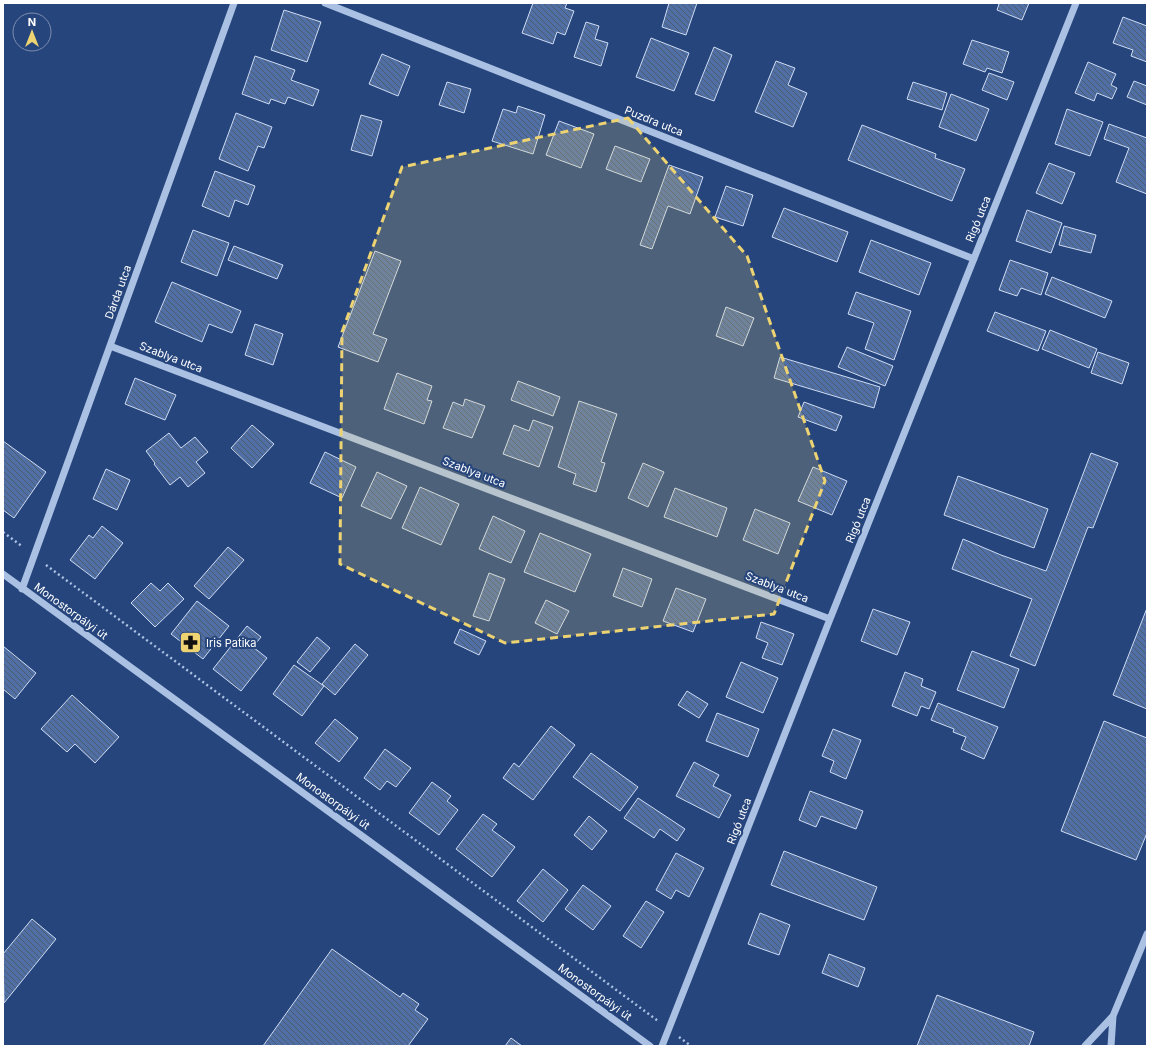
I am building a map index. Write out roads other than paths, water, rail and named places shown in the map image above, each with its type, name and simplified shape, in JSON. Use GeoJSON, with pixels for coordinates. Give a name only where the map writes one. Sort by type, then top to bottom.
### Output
{"type":"FeatureCollection","features":[{"type":"Feature","properties":{"kind":"street","name":"Dárda utca"},"geometry":{"type":"LineString","coordinates":[[22,589],[234,3]]}},
{"type":"Feature","properties":{"kind":"street","name":"Puzdra utca"},"geometry":{"type":"LineString","coordinates":[[325,3],[974,259]]}},
{"type":"Feature","properties":{"kind":"street","name":"Rigó utca"},"geometry":{"type":"LineString","coordinates":[[662,1046],[830,619],[1076,3]]}},
{"type":"Feature","properties":{"kind":"street","name":"Szablya utca"},"geometry":{"type":"LineString","coordinates":[[110,346],[830,619]]}},
{"type":"Feature","properties":{"kind":"street","name":"Monostorpályi út"},"geometry":{"type":"LineString","coordinates":[[3,574],[650,1046]]}},
{"type":"Feature","properties":{"kind":"street"},"geometry":{"type":"LineString","coordinates":[[1111,1046],[1113,1016],[1147,934]]}},
{"type":"Feature","properties":{"kind":"street"},"geometry":{"type":"LineString","coordinates":[[1085,1046],[1113,1016]]}},
{"type":"Feature","properties":{"kind":"place","name":"Iris Patika"},"geometry":{"type":"Point","coordinates":[190,643]}}]}
